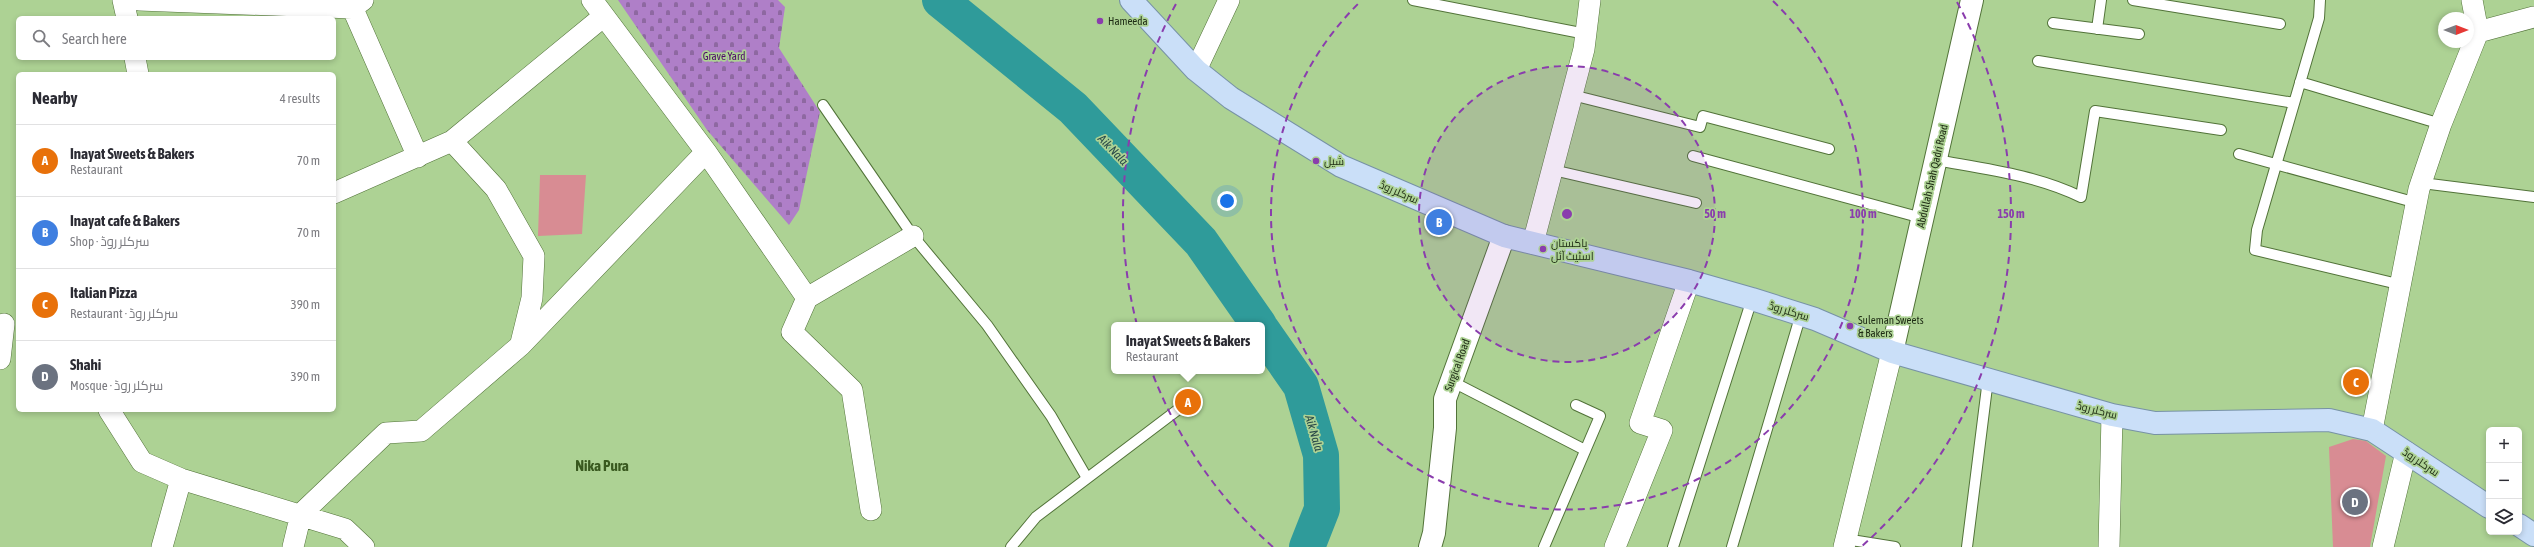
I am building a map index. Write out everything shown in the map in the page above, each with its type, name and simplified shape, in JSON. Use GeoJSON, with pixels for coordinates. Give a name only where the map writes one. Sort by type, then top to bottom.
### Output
{"type":"FeatureCollection","features":[{"type":"Feature","properties":{"kind":"main road","name":"سرکلر روڈ"},"geometry":{"type":"LineString","coordinates":[[1131,0],[1196,70],[1231,98],[1341,166],[1504,236],[1689,281],[1752,299],[1801,314],[1892,352],[2112,414],[2155,423],[2329,420],[2372,430],[2486,505]]}},
{"type":"Feature","properties":{"kind":"main road"},"geometry":{"type":"LineString","coordinates":[[2522,527],[2534,535]]}},
{"type":"Feature","properties":{"kind":"street"},"geometry":{"type":"LineString","coordinates":[[123,0],[127,16]]}},
{"type":"Feature","properties":{"kind":"street"},"geometry":{"type":"LineString","coordinates":[[139,0],[355,3],[418,157]]}},
{"type":"Feature","properties":{"kind":"street"},"geometry":{"type":"LineString","coordinates":[[592,0],[706,152],[807,298]]}},
{"type":"Feature","properties":{"kind":"street"},"geometry":{"type":"LineString","coordinates":[[1196,70],[1229,0]]}},
{"type":"Feature","properties":{"kind":"street"},"geometry":{"type":"LineString","coordinates":[[1533,243],[1572,95],[1586,34],[1590,0]]}},
{"type":"Feature","properties":{"kind":"street","name":"Abdullah Shah Qadri Road"},"geometry":{"type":"LineString","coordinates":[[1892,352],[1972,0]]}},
{"type":"Feature","properties":{"kind":"street"},"geometry":{"type":"LineString","coordinates":[[2372,430],[2422,183],[2441,124],[2478,32],[2472,0]]}},
{"type":"Feature","properties":{"kind":"street"},"geometry":{"type":"LineString","coordinates":[[336,192],[452,141],[604,16]]}},
{"type":"Feature","properties":{"kind":"street"},"geometry":{"type":"LineString","coordinates":[[2478,32],[2534,17]]}},
{"type":"Feature","properties":{"kind":"street"},"geometry":{"type":"LineString","coordinates":[[135,60],[138,72]]}},
{"type":"Feature","properties":{"kind":"street"},"geometry":{"type":"LineString","coordinates":[[452,141],[496,189],[534,256],[532,298],[521,345]]}},
{"type":"Feature","properties":{"kind":"street"},"geometry":{"type":"LineString","coordinates":[[293,547],[301,514],[386,433],[421,431],[521,345],[706,152]]}},
{"type":"Feature","properties":{"kind":"street"},"geometry":{"type":"LineString","coordinates":[[871,510],[852,390],[792,332],[807,298],[913,236]]}},
{"type":"Feature","properties":{"kind":"street","name":"Surgical Road"},"geometry":{"type":"LineString","coordinates":[[1430,547],[1435,526],[1445,428],[1444,400],[1504,236]]}},
{"type":"Feature","properties":{"kind":"street"},"geometry":{"type":"LineString","coordinates":[[1615,547],[1662,430],[1640,423],[1689,281]]}},
{"type":"Feature","properties":{"kind":"street"},"geometry":{"type":"LineString","coordinates":[[0,359],[7,323]]}},
{"type":"Feature","properties":{"kind":"street"},"geometry":{"type":"LineString","coordinates":[[1844,543],[1892,352]]}},
{"type":"Feature","properties":{"kind":"street"},"geometry":{"type":"LineString","coordinates":[[110,412],[142,462],[181,479],[301,514],[345,529],[364,547]]}},
{"type":"Feature","properties":{"kind":"street"},"geometry":{"type":"LineString","coordinates":[[2108,547],[2112,414]]}},
{"type":"Feature","properties":{"kind":"street"},"geometry":{"type":"LineString","coordinates":[[2383,547],[2406,452]]}},
{"type":"Feature","properties":{"kind":"street"},"geometry":{"type":"LineString","coordinates":[[162,547],[181,479]]}},
{"type":"Feature","properties":{"kind":"lane"},"geometry":{"type":"LineString","coordinates":[[1413,0],[1586,34]]}},
{"type":"Feature","properties":{"kind":"lane"},"geometry":{"type":"LineString","coordinates":[[2097,29],[2101,0]]}},
{"type":"Feature","properties":{"kind":"lane"},"geometry":{"type":"LineString","coordinates":[[2133,0],[2280,24]]}},
{"type":"Feature","properties":{"kind":"lane"},"geometry":{"type":"LineString","coordinates":[[2320,0],[2319,18],[2257,230],[2255,250],[2402,285]]}},
{"type":"Feature","properties":{"kind":"lane"},"geometry":{"type":"LineString","coordinates":[[2053,23],[2139,34]]}},
{"type":"Feature","properties":{"kind":"lane"},"geometry":{"type":"LineString","coordinates":[[2038,62],[2294,103]]}},
{"type":"Feature","properties":{"kind":"lane"},"geometry":{"type":"LineString","coordinates":[[2300,82],[2441,124]]}},
{"type":"Feature","properties":{"kind":"lane"},"geometry":{"type":"LineString","coordinates":[[1572,95],[1700,127],[1703,116],[1830,149]]}},
{"type":"Feature","properties":{"kind":"lane"},"geometry":{"type":"LineString","coordinates":[[823,105],[913,236],[987,325],[1051,416],[1087,478]]}},
{"type":"Feature","properties":{"kind":"lane"},"geometry":{"type":"LineString","coordinates":[[1936,160],[2012,174],[2063,188],[2081,196],[2095,111],[2221,130]]}},
{"type":"Feature","properties":{"kind":"lane"},"geometry":{"type":"LineString","coordinates":[[2239,154],[2276,166],[2417,203]]}},
{"type":"Feature","properties":{"kind":"lane"},"geometry":{"type":"LineString","coordinates":[[1693,156],[1922,218]]}},
{"type":"Feature","properties":{"kind":"lane"},"geometry":{"type":"LineString","coordinates":[[1553,170],[1696,203]]}},
{"type":"Feature","properties":{"kind":"lane"},"geometry":{"type":"LineString","coordinates":[[2422,183],[2534,197]]}},
{"type":"Feature","properties":{"kind":"lane"},"geometry":{"type":"LineString","coordinates":[[1673,547],[1752,299]]}},
{"type":"Feature","properties":{"kind":"lane"},"geometry":{"type":"LineString","coordinates":[[1732,547],[1801,314]]}},
{"type":"Feature","properties":{"kind":"lane"},"geometry":{"type":"LineString","coordinates":[[1967,547],[1988,379]]}},
{"type":"Feature","properties":{"kind":"lane"},"geometry":{"type":"LineString","coordinates":[[1451,381],[1585,450]]}},
{"type":"Feature","properties":{"kind":"lane"},"geometry":{"type":"LineString","coordinates":[[1011,547],[1036,517],[1188,402]]}},
{"type":"Feature","properties":{"kind":"lane"},"geometry":{"type":"LineString","coordinates":[[1544,547],[1600,416],[1576,405]]}},
{"type":"Feature","properties":{"kind":"lane"},"geometry":{"type":"LineString","coordinates":[[1844,543],[1895,547]]}},
{"type":"Feature","properties":{"kind":"green space","name":"Grave Yard"},"geometry":{"type":"Polygon","coordinates":[[[618,0],[778,0],[785,7],[779,48],[820,112],[799,210],[789,225],[707,130],[618,0]]]}},
{"type":"Feature","properties":{"kind":"building"},"geometry":{"type":"Polygon","coordinates":[[[540,175],[586,175],[582,234],[538,236],[540,175]]]}},
{"type":"Feature","properties":{"kind":"building"},"geometry":{"type":"Polygon","coordinates":[[[2353,439],[2366,441],[2386,456],[2370,547],[2333,547],[2329,447],[2353,439]]]}},
{"type":"Feature","properties":{"kind":"waterway","name":"Aik Nala"},"geometry":{"type":"LineString","coordinates":[[940,0],[1073,108],[1201,242],[1257,322]]}},
{"type":"Feature","properties":{"kind":"waterway","name":"Aik Nala"},"geometry":{"type":"LineString","coordinates":[[1265,334],[1301,386],[1321,455],[1322,509],[1307,547]]}},
{"type":"Feature","properties":{"kind":"place","name":"Hameeda"},"geometry":{"type":"Point","coordinates":[1100,21]}},
{"type":"Feature","properties":{"kind":"place","name":"شیل"},"geometry":{"type":"Point","coordinates":[1316,161]}},
{"type":"Feature","properties":{"kind":"place","name":"Inayat cafe & Bakers"},"geometry":{"type":"Point","coordinates":[1439,222]}},
{"type":"Feature","properties":{"kind":"place","name":"پاکستان اسٹیٹ آئل"},"geometry":{"type":"Point","coordinates":[1543,249]}},
{"type":"Feature","properties":{"kind":"place","name":"Suleman Sweets & Bakers"},"geometry":{"type":"Point","coordinates":[1850,326]}},
{"type":"Feature","properties":{"kind":"place","name":"Italian Pizza"},"geometry":{"type":"Point","coordinates":[2356,382]}},
{"type":"Feature","properties":{"kind":"place","name":"Inayat Sweets & Bakers"},"geometry":{"type":"Point","coordinates":[1188,402]}},
{"type":"Feature","properties":{"kind":"place","name":"Shahi"},"geometry":{"type":"Point","coordinates":[2355,502]}},
{"type":"Feature","properties":{"kind":"district","name":"Nika Pura"},"geometry":{"type":"Point","coordinates":[602,465]}}]}
